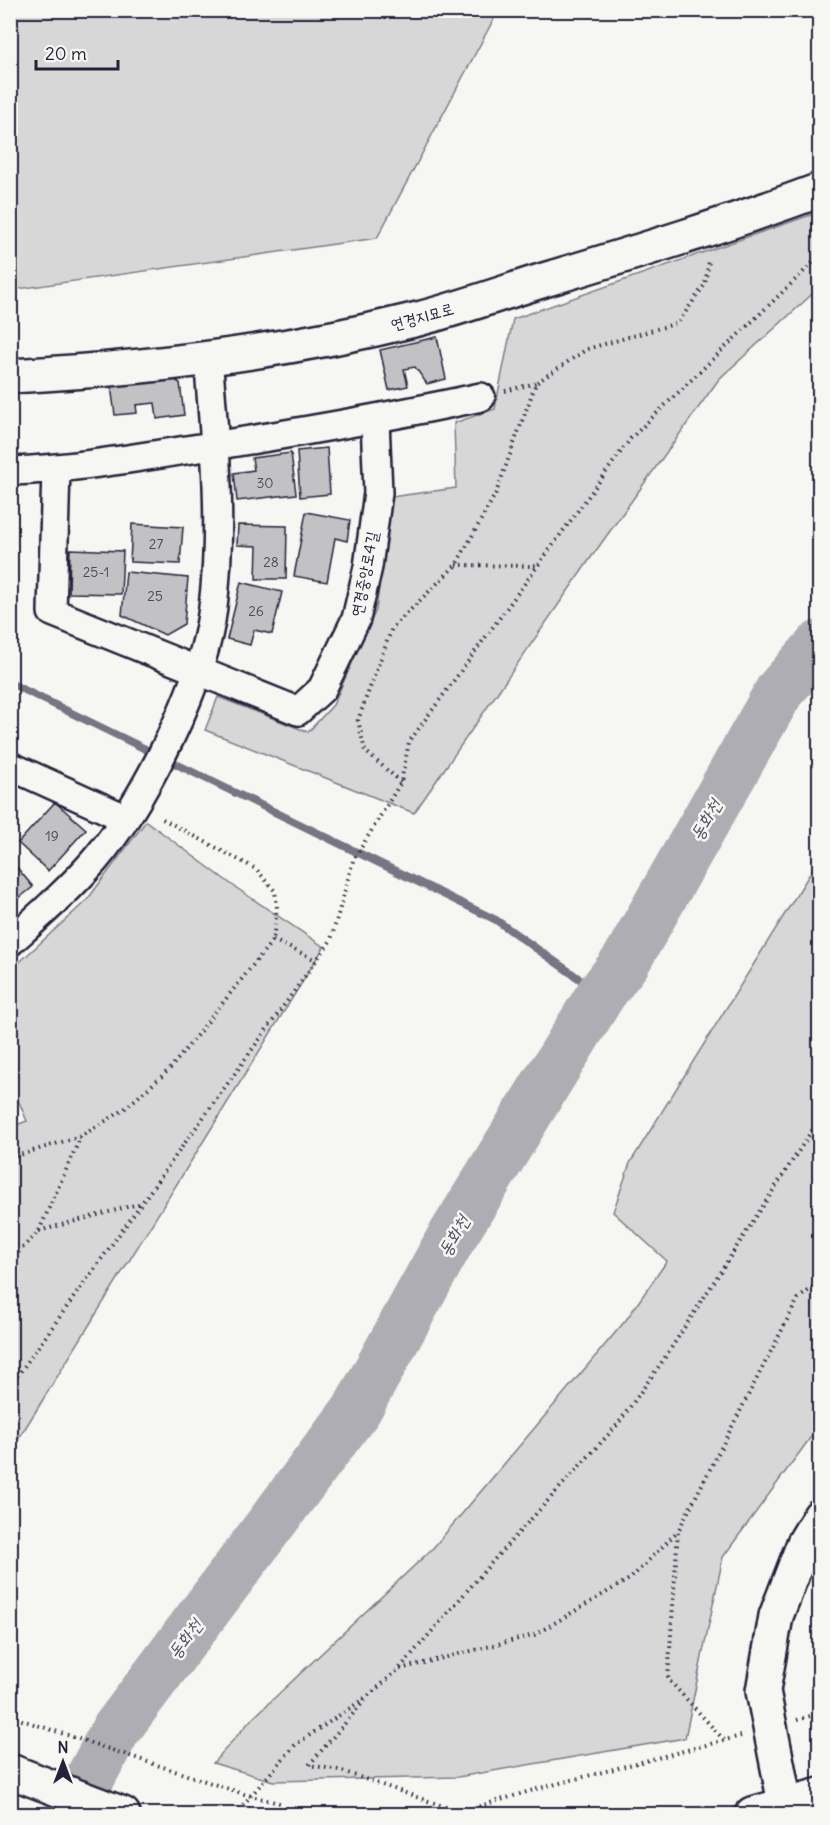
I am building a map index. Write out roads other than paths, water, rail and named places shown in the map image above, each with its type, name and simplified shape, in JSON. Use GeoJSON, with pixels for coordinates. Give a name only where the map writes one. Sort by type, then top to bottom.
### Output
{"type":"FeatureCollection","features":[{"type":"Feature","properties":{"kind":"street","name":"연경지묘로"},"geometry":{"type":"LineString","coordinates":[[10,376],[124,368],[208,357],[310,341],[418,319],[715,229],[819,190]]}},
{"type":"Feature","properties":{"kind":"street"},"geometry":{"type":"LineString","coordinates":[[10,942],[70,888],[97,858],[134,804],[194,683],[213,608],[218,526],[208,357]]}},
{"type":"Feature","properties":{"kind":"street"},"geometry":{"type":"LineString","coordinates":[[10,471],[56,469],[215,446],[375,420],[481,397]]}},
{"type":"Feature","properties":{"kind":"street","name":"연경중앙로4길"},"geometry":{"type":"LineString","coordinates":[[56,469],[52,612],[194,683],[298,711],[322,689],[356,619],[368,567],[378,493],[375,420]]}},
{"type":"Feature","properties":{"kind":"street"},"geometry":{"type":"LineString","coordinates":[[10,766],[134,804]]}},
{"type":"Feature","properties":{"kind":"street"},"geometry":{"type":"LineString","coordinates":[[787,1811],[763,1691],[776,1616],[804,1543],[819,1516]]}},
{"type":"Feature","properties":{"kind":"street"},"geometry":{"type":"LineString","coordinates":[[10,1771],[123,1815]]}},
{"type":"Feature","properties":{"kind":"street"},"geometry":{"type":"LineString","coordinates":[[752,1815],[787,1811],[819,1795]]}},
{"type":"Feature","properties":{"kind":"waterway","name":"동화천"},"geometry":{"type":"LineString","coordinates":[[71,1814],[115,1731],[357,1409],[450,1240],[601,994],[626,961],[780,690],[820,645]]}},
{"type":"Feature","properties":{"kind":"waterway"},"geometry":{"type":"LineString","coordinates":[[10,683],[496,920],[601,994]]}}]}
